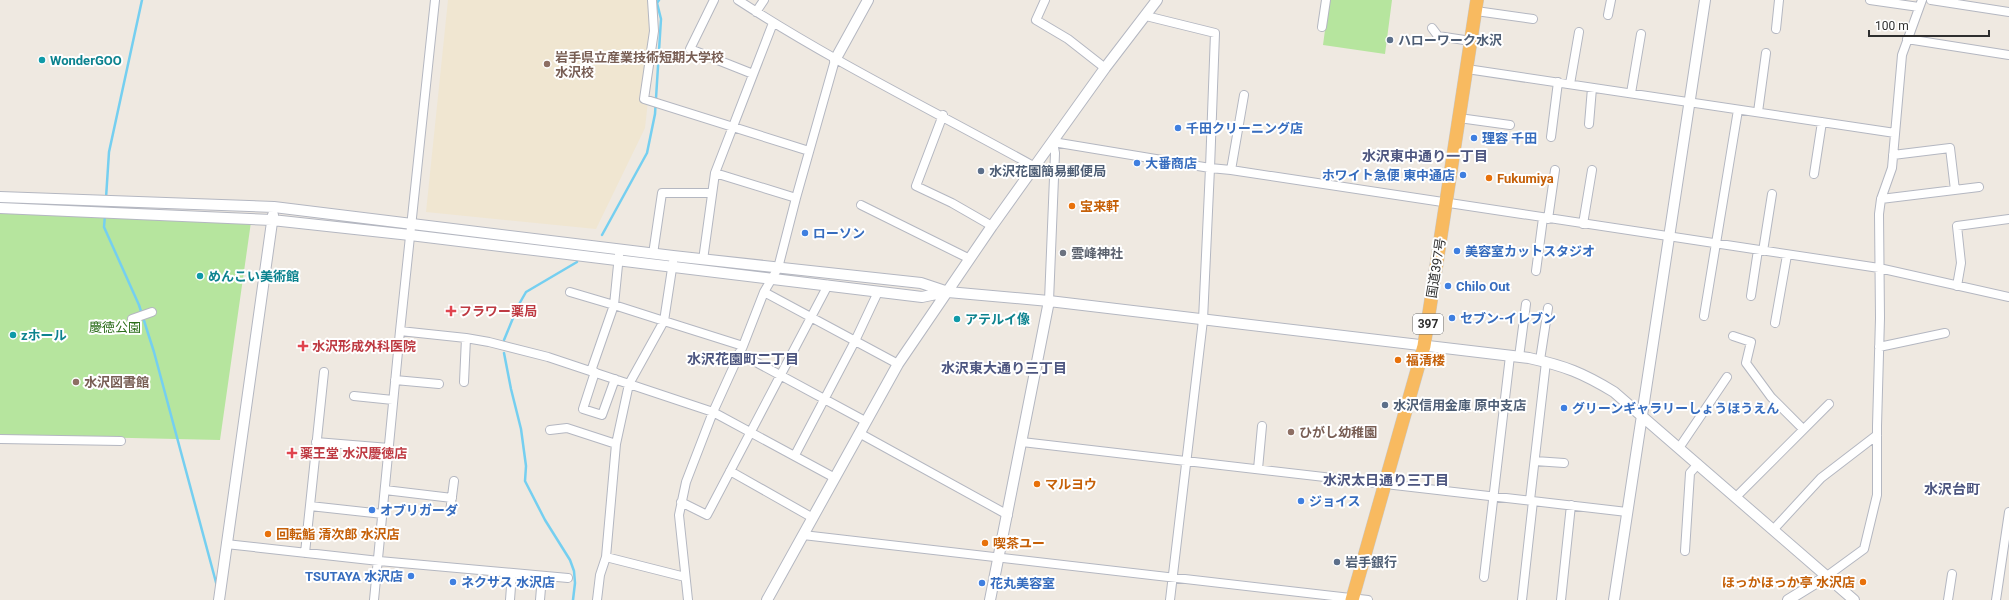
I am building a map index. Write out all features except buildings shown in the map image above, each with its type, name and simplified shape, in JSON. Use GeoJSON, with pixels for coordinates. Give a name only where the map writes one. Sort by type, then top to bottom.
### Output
{"type":"FeatureCollection","features":[{"type":"Feature","properties":{"kind":"highway","name":"国道397号"},"geometry":{"type":"LineString","coordinates":[[1352,599],[1424,346],[1477,5]]}},
{"type":"Feature","properties":{"kind":"street"},"geometry":{"type":"LineString","coordinates":[[374,600],[379,561],[395,380],[435,0]]}},
{"type":"Feature","properties":{"kind":"street"},"geometry":{"type":"LineString","coordinates":[[652,0],[654,31],[644,99],[809,151]]}},
{"type":"Feature","properties":{"kind":"street"},"geometry":{"type":"LineString","coordinates":[[714,0],[690,49],[753,74]]}},
{"type":"Feature","properties":{"kind":"street"},"geometry":{"type":"LineString","coordinates":[[738,0],[773,23],[836,60],[943,116],[1035,167]]}},
{"type":"Feature","properties":{"kind":"street"},"geometry":{"type":"LineString","coordinates":[[756,12],[764,0]]}},
{"type":"Feature","properties":{"kind":"street"},"geometry":{"type":"LineString","coordinates":[[688,600],[678,515],[686,482],[713,412],[741,350],[764,292],[778,268],[809,151],[836,60],[868,0]]}},
{"type":"Feature","properties":{"kind":"street"},"geometry":{"type":"LineString","coordinates":[[1045,0],[1036,20],[1068,39],[1105,68]]}},
{"type":"Feature","properties":{"kind":"street"},"geometry":{"type":"LineString","coordinates":[[767,600],[898,364],[992,226],[1105,68],[1157,0]]}},
{"type":"Feature","properties":{"kind":"street"},"geometry":{"type":"LineString","coordinates":[[1322,27],[1326,0]]}},
{"type":"Feature","properties":{"kind":"street"},"geometry":{"type":"LineString","coordinates":[[1608,15],[1611,0]]}},
{"type":"Feature","properties":{"kind":"street"},"geometry":{"type":"LineString","coordinates":[[1614,600],[1705,0]]}},
{"type":"Feature","properties":{"kind":"street"},"geometry":{"type":"LineString","coordinates":[[1776,29],[1779,0]]}},
{"type":"Feature","properties":{"kind":"street"},"geometry":{"type":"LineString","coordinates":[[1788,600],[1827,576],[1864,549],[1877,495],[1881,198],[1892,168],[1894,155],[1900,68],[1920,4],[1870,0]]}},
{"type":"Feature","properties":{"kind":"street"},"geometry":{"type":"LineString","coordinates":[[1932,0],[2009,12]]}},
{"type":"Feature","properties":{"kind":"street"},"geometry":{"type":"LineString","coordinates":[[1477,5],[1533,19]]}},
{"type":"Feature","properties":{"kind":"street"},"geometry":{"type":"LineString","coordinates":[[1146,16],[1215,33],[1203,320],[1170,600]]}},
{"type":"Feature","properties":{"kind":"street"},"geometry":{"type":"LineString","coordinates":[[703,260],[715,173],[731,127],[773,23]]}},
{"type":"Feature","properties":{"kind":"street"},"geometry":{"type":"LineString","coordinates":[[1432,28],[1438,36],[1471,41]]}},
{"type":"Feature","properties":{"kind":"street"},"geometry":{"type":"LineString","coordinates":[[1570,84],[1578,32]]}},
{"type":"Feature","properties":{"kind":"street"},"geometry":{"type":"LineString","coordinates":[[1631,93],[1641,34]]}},
{"type":"Feature","properties":{"kind":"street"},"geometry":{"type":"LineString","coordinates":[[1908,40],[2009,55]]}},
{"type":"Feature","properties":{"kind":"street"},"geometry":{"type":"LineString","coordinates":[[1758,112],[1766,53]]}},
{"type":"Feature","properties":{"kind":"street"},"geometry":{"type":"LineString","coordinates":[[1467,69],[1895,133]]}},
{"type":"Feature","properties":{"kind":"street"},"geometry":{"type":"LineString","coordinates":[[1551,137],[1558,82]]}},
{"type":"Feature","properties":{"kind":"street"},"geometry":{"type":"LineString","coordinates":[[1589,124],[1592,88]]}},
{"type":"Feature","properties":{"kind":"street"},"geometry":{"type":"LineString","coordinates":[[1231,170],[1244,95]]}},
{"type":"Feature","properties":{"kind":"street"},"geometry":{"type":"LineString","coordinates":[[1704,316],[1738,110]]}},
{"type":"Feature","properties":{"kind":"street"},"geometry":{"type":"LineString","coordinates":[[943,116],[916,186],[952,203],[992,226]]}},
{"type":"Feature","properties":{"kind":"street"},"geometry":{"type":"LineString","coordinates":[[1460,118],[1510,125]]}},
{"type":"Feature","properties":{"kind":"street"},"geometry":{"type":"LineString","coordinates":[[1814,174],[1822,122]]}},
{"type":"Feature","properties":{"kind":"street"},"geometry":{"type":"LineString","coordinates":[[1052,142],[1210,168],[1716,245],[1879,268],[2009,297]]}},
{"type":"Feature","properties":{"kind":"street"},"geometry":{"type":"LineString","coordinates":[[990,600],[1008,515],[1048,301],[1055,153],[1052,142]]}},
{"type":"Feature","properties":{"kind":"street"},"geometry":{"type":"LineString","coordinates":[[1894,155],[1950,148],[1955,190]]}},
{"type":"Feature","properties":{"kind":"street"},"geometry":{"type":"LineString","coordinates":[[1536,271],[1555,170]]}},
{"type":"Feature","properties":{"kind":"street"},"geometry":{"type":"LineString","coordinates":[[1583,224],[1592,170]]}},
{"type":"Feature","properties":{"kind":"street"},"geometry":{"type":"LineString","coordinates":[[715,173],[796,198]]}},
{"type":"Feature","properties":{"kind":"street"},"geometry":{"type":"LineString","coordinates":[[1881,198],[1979,187]]}},
{"type":"Feature","properties":{"kind":"street"},"geometry":{"type":"LineString","coordinates":[[654,254],[662,193],[712,193]]}},
{"type":"Feature","properties":{"kind":"street"},"geometry":{"type":"LineString","coordinates":[[1751,296],[1772,194]]}},
{"type":"Feature","properties":{"kind":"street"},"geometry":{"type":"LineString","coordinates":[[0,197],[274,207],[411,224],[619,255],[654,254],[673,261],[703,260],[920,283],[948,292],[1048,301],[1514,356],[1543,361],[1585,374],[1614,392],[1827,576],[1849,598]]}},
{"type":"Feature","properties":{"kind":"street"},"geometry":{"type":"LineString","coordinates":[[861,205],[970,259]]}},
{"type":"Feature","properties":{"kind":"street"},"geometry":{"type":"LineString","coordinates":[[219,600],[274,207]]}},
{"type":"Feature","properties":{"kind":"street"},"geometry":{"type":"LineString","coordinates":[[0,208],[272,220],[673,261],[772,278],[922,297],[948,292]]}},
{"type":"Feature","properties":{"kind":"street"},"geometry":{"type":"LineString","coordinates":[[1957,286],[1961,263],[1957,226],[2009,219]]}},
{"type":"Feature","properties":{"kind":"street"},"geometry":{"type":"LineString","coordinates":[[615,379],[602,415],[583,409],[614,305],[619,255]]}},
{"type":"Feature","properties":{"kind":"street"},"geometry":{"type":"LineString","coordinates":[[1775,323],[1787,255]]}},
{"type":"Feature","properties":{"kind":"street"},"geometry":{"type":"LineString","coordinates":[[597,600],[600,575],[606,557],[616,444],[629,384],[664,321],[673,261]]}},
{"type":"Feature","properties":{"kind":"street"},"geometry":{"type":"LineString","coordinates":[[681,502],[707,515],[828,285]]}},
{"type":"Feature","properties":{"kind":"street"},"geometry":{"type":"LineString","coordinates":[[570,292],[664,321],[741,350],[781,375],[865,421]]}},
{"type":"Feature","properties":{"kind":"street"},"geometry":{"type":"LineString","coordinates":[[764,292],[898,364]]}},
{"type":"Feature","properties":{"kind":"street"},"geometry":{"type":"LineString","coordinates":[[795,455],[855,341],[878,292]]}},
{"type":"Feature","properties":{"kind":"street"},"geometry":{"type":"LineString","coordinates":[[1484,577],[1514,356],[1526,304]]}},
{"type":"Feature","properties":{"kind":"street"},"geometry":{"type":"LineString","coordinates":[[1522,600],[1548,308]]}},
{"type":"Feature","properties":{"kind":"street"},"geometry":{"type":"LineString","coordinates":[[134,318],[150,313]]}},
{"type":"Feature","properties":{"kind":"street"},"geometry":{"type":"LineString","coordinates":[[400,331],[466,338],[548,357],[713,412],[835,478]]}},
{"type":"Feature","properties":{"kind":"street"},"geometry":{"type":"LineString","coordinates":[[1879,347],[1945,334]]}},
{"type":"Feature","properties":{"kind":"street"},"geometry":{"type":"LineString","coordinates":[[1733,336],[1751,342],[1746,363],[1771,397],[1803,430]]}},
{"type":"Feature","properties":{"kind":"street"},"geometry":{"type":"LineString","coordinates":[[464,382],[466,338]]}},
{"type":"Feature","properties":{"kind":"street"},"geometry":{"type":"LineString","coordinates":[[305,553],[324,372]]}},
{"type":"Feature","properties":{"kind":"street"},"geometry":{"type":"LineString","coordinates":[[1679,448],[1727,377]]}},
{"type":"Feature","properties":{"kind":"street"},"geometry":{"type":"LineString","coordinates":[[395,380],[440,384]]}},
{"type":"Feature","properties":{"kind":"street"},"geometry":{"type":"LineString","coordinates":[[354,396],[393,400]]}},
{"type":"Feature","properties":{"kind":"street"},"geometry":{"type":"LineString","coordinates":[[1736,498],[1829,404]]}},
{"type":"Feature","properties":{"kind":"street"},"geometry":{"type":"LineString","coordinates":[[1258,469],[1262,426]]}},
{"type":"Feature","properties":{"kind":"street"},"geometry":{"type":"LineString","coordinates":[[550,430],[567,428],[616,444]]}},
{"type":"Feature","properties":{"kind":"street"},"geometry":{"type":"LineString","coordinates":[[859,433],[1008,515]]}},
{"type":"Feature","properties":{"kind":"street"},"geometry":{"type":"LineString","coordinates":[[1773,530],[1821,478],[1877,435]]}},
{"type":"Feature","properties":{"kind":"street"},"geometry":{"type":"LineString","coordinates":[[0,439],[121,441]]}},
{"type":"Feature","properties":{"kind":"street"},"geometry":{"type":"LineString","coordinates":[[316,442],[389,448]]}},
{"type":"Feature","properties":{"kind":"street"},"geometry":{"type":"LineString","coordinates":[[1022,442],[1627,512]]}},
{"type":"Feature","properties":{"kind":"street"},"geometry":{"type":"LineString","coordinates":[[1535,461],[1564,464]]}},
{"type":"Feature","properties":{"kind":"street"},"geometry":{"type":"LineString","coordinates":[[1685,551],[1690,473],[1698,464]]}},
{"type":"Feature","properties":{"kind":"street"},"geometry":{"type":"LineString","coordinates":[[730,471],[813,518]]}},
{"type":"Feature","properties":{"kind":"street"},"geometry":{"type":"LineString","coordinates":[[450,512],[454,481]]}},
{"type":"Feature","properties":{"kind":"street"},"geometry":{"type":"LineString","coordinates":[[385,490],[452,498]]}},
{"type":"Feature","properties":{"kind":"street"},"geometry":{"type":"LineString","coordinates":[[1561,600],[1571,505]]}},
{"type":"Feature","properties":{"kind":"street"},"geometry":{"type":"LineString","coordinates":[[310,506],[383,514]]}},
{"type":"Feature","properties":{"kind":"street"},"geometry":{"type":"LineString","coordinates":[[1996,600],[2009,512]]}},
{"type":"Feature","properties":{"kind":"street"},"geometry":{"type":"LineString","coordinates":[[803,535],[1173,579],[1368,600]]}},
{"type":"Feature","properties":{"kind":"street"},"geometry":{"type":"LineString","coordinates":[[226,544],[379,561],[568,578]]}},
{"type":"Feature","properties":{"kind":"street"},"geometry":{"type":"LineString","coordinates":[[606,557],[685,577]]}},
{"type":"Feature","properties":{"kind":"street"},"geometry":{"type":"LineString","coordinates":[[510,600],[512,573]]}},
{"type":"Feature","properties":{"kind":"street"},"geometry":{"type":"LineString","coordinates":[[1948,600],[1952,574]]}},
{"type":"Feature","properties":{"kind":"street"},"geometry":{"type":"LineString","coordinates":[[540,600],[542,576]]}},
{"type":"Feature","properties":{"kind":"shaded area","name":"岩手県立産業技術短期大学校 水沢校"},"geometry":{"type":"Polygon","coordinates":[[[448,0],[659,0],[645,128],[596,229],[426,212],[448,0]]]}},
{"type":"Feature","properties":{"kind":"green space"},"geometry":{"type":"Polygon","coordinates":[[[1329,0],[1392,0],[1385,54],[1323,45],[1329,0]]]}},
{"type":"Feature","properties":{"kind":"green space","name":"慶徳公園"},"geometry":{"type":"Polygon","coordinates":[[[0,212],[251,222],[220,440],[0,435],[0,212]]]}},
{"type":"Feature","properties":{"kind":"waterway"},"geometry":{"type":"LineString","coordinates":[[106,198],[109,152],[142,0]]}},
{"type":"Feature","properties":{"kind":"waterway"},"geometry":{"type":"LineString","coordinates":[[602,235],[647,153],[655,114],[661,19],[657,3],[659,0]]}},
{"type":"Feature","properties":{"kind":"waterway"},"geometry":{"type":"LineString","coordinates":[[105,215],[104,227],[139,305],[154,352],[217,586]]}},
{"type":"Feature","properties":{"kind":"waterway"},"geometry":{"type":"LineString","coordinates":[[504,340],[518,306],[526,292],[577,262]]}},
{"type":"Feature","properties":{"kind":"waterway"},"geometry":{"type":"LineString","coordinates":[[504,353],[521,429],[526,466],[525,481],[545,520],[570,560],[574,571],[575,583],[573,600]]}},
{"type":"Feature","properties":{"kind":"place","name":"ハローワーク水沢"},"geometry":{"type":"Point","coordinates":[1390,40]}},
{"type":"Feature","properties":{"kind":"place","name":"WonderGOO"},"geometry":{"type":"Point","coordinates":[42,60]}},
{"type":"Feature","properties":{"kind":"place","name":"岩手県立産業技術短期大学校 水沢校"},"geometry":{"type":"Point","coordinates":[547,64]}},
{"type":"Feature","properties":{"kind":"place","name":"千田クリーニング店"},"geometry":{"type":"Point","coordinates":[1178,128]}},
{"type":"Feature","properties":{"kind":"place","name":"理容 千田"},"geometry":{"type":"Point","coordinates":[1474,138]}},
{"type":"Feature","properties":{"kind":"place","name":"大番商店"},"geometry":{"type":"Point","coordinates":[1137,163]}},
{"type":"Feature","properties":{"kind":"place","name":"水沢花園簡易郵便局"},"geometry":{"type":"Point","coordinates":[981,171]}},
{"type":"Feature","properties":{"kind":"place","name":"ホワイト急便 東中通店"},"geometry":{"type":"Point","coordinates":[1463,175]}},
{"type":"Feature","properties":{"kind":"place","name":"Fukumiya"},"geometry":{"type":"Point","coordinates":[1489,178]}},
{"type":"Feature","properties":{"kind":"place","name":"宝来軒"},"geometry":{"type":"Point","coordinates":[1072,206]}},
{"type":"Feature","properties":{"kind":"place","name":"ローソン"},"geometry":{"type":"Point","coordinates":[805,233]}},
{"type":"Feature","properties":{"kind":"place","name":"美容室カットスタジオ"},"geometry":{"type":"Point","coordinates":[1457,251]}},
{"type":"Feature","properties":{"kind":"place","name":"雲峰神社"},"geometry":{"type":"Point","coordinates":[1063,253]}},
{"type":"Feature","properties":{"kind":"place","name":"めんこい美術館"},"geometry":{"type":"Point","coordinates":[200,276]}},
{"type":"Feature","properties":{"kind":"place","name":"Chilo Out"},"geometry":{"type":"Point","coordinates":[1448,286]}},
{"type":"Feature","properties":{"kind":"place","name":"フラワー薬局"},"geometry":{"type":"Point","coordinates":[451,311]}},
{"type":"Feature","properties":{"kind":"place","name":"セブン-イレブン"},"geometry":{"type":"Point","coordinates":[1452,318]}},
{"type":"Feature","properties":{"kind":"place","name":"アテルイ像"},"geometry":{"type":"Point","coordinates":[957,319]}},
{"type":"Feature","properties":{"kind":"place","name":"zホール"},"geometry":{"type":"Point","coordinates":[13,335]}},
{"type":"Feature","properties":{"kind":"place","name":"水沢形成外科医院"},"geometry":{"type":"Point","coordinates":[303,346]}},
{"type":"Feature","properties":{"kind":"place","name":"福清楼"},"geometry":{"type":"Point","coordinates":[1398,360]}},
{"type":"Feature","properties":{"kind":"place","name":"水沢図書館"},"geometry":{"type":"Point","coordinates":[76,382]}},
{"type":"Feature","properties":{"kind":"place","name":"水沢信用金庫 原中支店"},"geometry":{"type":"Point","coordinates":[1385,405]}},
{"type":"Feature","properties":{"kind":"place","name":"グリーンギャラリーしょうほうえん"},"geometry":{"type":"Point","coordinates":[1564,408]}},
{"type":"Feature","properties":{"kind":"place","name":"ひがし幼稚園"},"geometry":{"type":"Point","coordinates":[1291,432]}},
{"type":"Feature","properties":{"kind":"place","name":"薬王堂 水沢慶徳店"},"geometry":{"type":"Point","coordinates":[292,453]}},
{"type":"Feature","properties":{"kind":"place","name":"マルヨウ"},"geometry":{"type":"Point","coordinates":[1037,484]}},
{"type":"Feature","properties":{"kind":"place","name":"ジョイス"},"geometry":{"type":"Point","coordinates":[1301,501]}},
{"type":"Feature","properties":{"kind":"place","name":"オブリガーダ"},"geometry":{"type":"Point","coordinates":[372,510]}},
{"type":"Feature","properties":{"kind":"place","name":"回転鮨 清次郎 水沢店"},"geometry":{"type":"Point","coordinates":[268,534]}},
{"type":"Feature","properties":{"kind":"place","name":"喫茶ユー"},"geometry":{"type":"Point","coordinates":[985,543]}},
{"type":"Feature","properties":{"kind":"place","name":"岩手銀行"},"geometry":{"type":"Point","coordinates":[1337,562]}},
{"type":"Feature","properties":{"kind":"place","name":"TSUTAYA 水沢店"},"geometry":{"type":"Point","coordinates":[411,576]}},
{"type":"Feature","properties":{"kind":"place","name":"ネクサス 水沢店"},"geometry":{"type":"Point","coordinates":[453,582]}},
{"type":"Feature","properties":{"kind":"place","name":"ほっかほっか亭 水沢店"},"geometry":{"type":"Point","coordinates":[1863,582]}},
{"type":"Feature","properties":{"kind":"place","name":"花丸美容室"},"geometry":{"type":"Point","coordinates":[982,583]}},
{"type":"Feature","properties":{"kind":"district","name":"水沢東中通り一丁目"},"geometry":{"type":"Point","coordinates":[1425,156]}},
{"type":"Feature","properties":{"kind":"district","name":"水沢花園町二丁目"},"geometry":{"type":"Point","coordinates":[743,359]}},
{"type":"Feature","properties":{"kind":"district","name":"水沢東大通り三丁目"},"geometry":{"type":"Point","coordinates":[1004,368]}},
{"type":"Feature","properties":{"kind":"district","name":"水沢太日通り三丁目"},"geometry":{"type":"Point","coordinates":[1386,480]}},
{"type":"Feature","properties":{"kind":"district","name":"水沢台町"},"geometry":{"type":"Point","coordinates":[1952,489]}}]}
